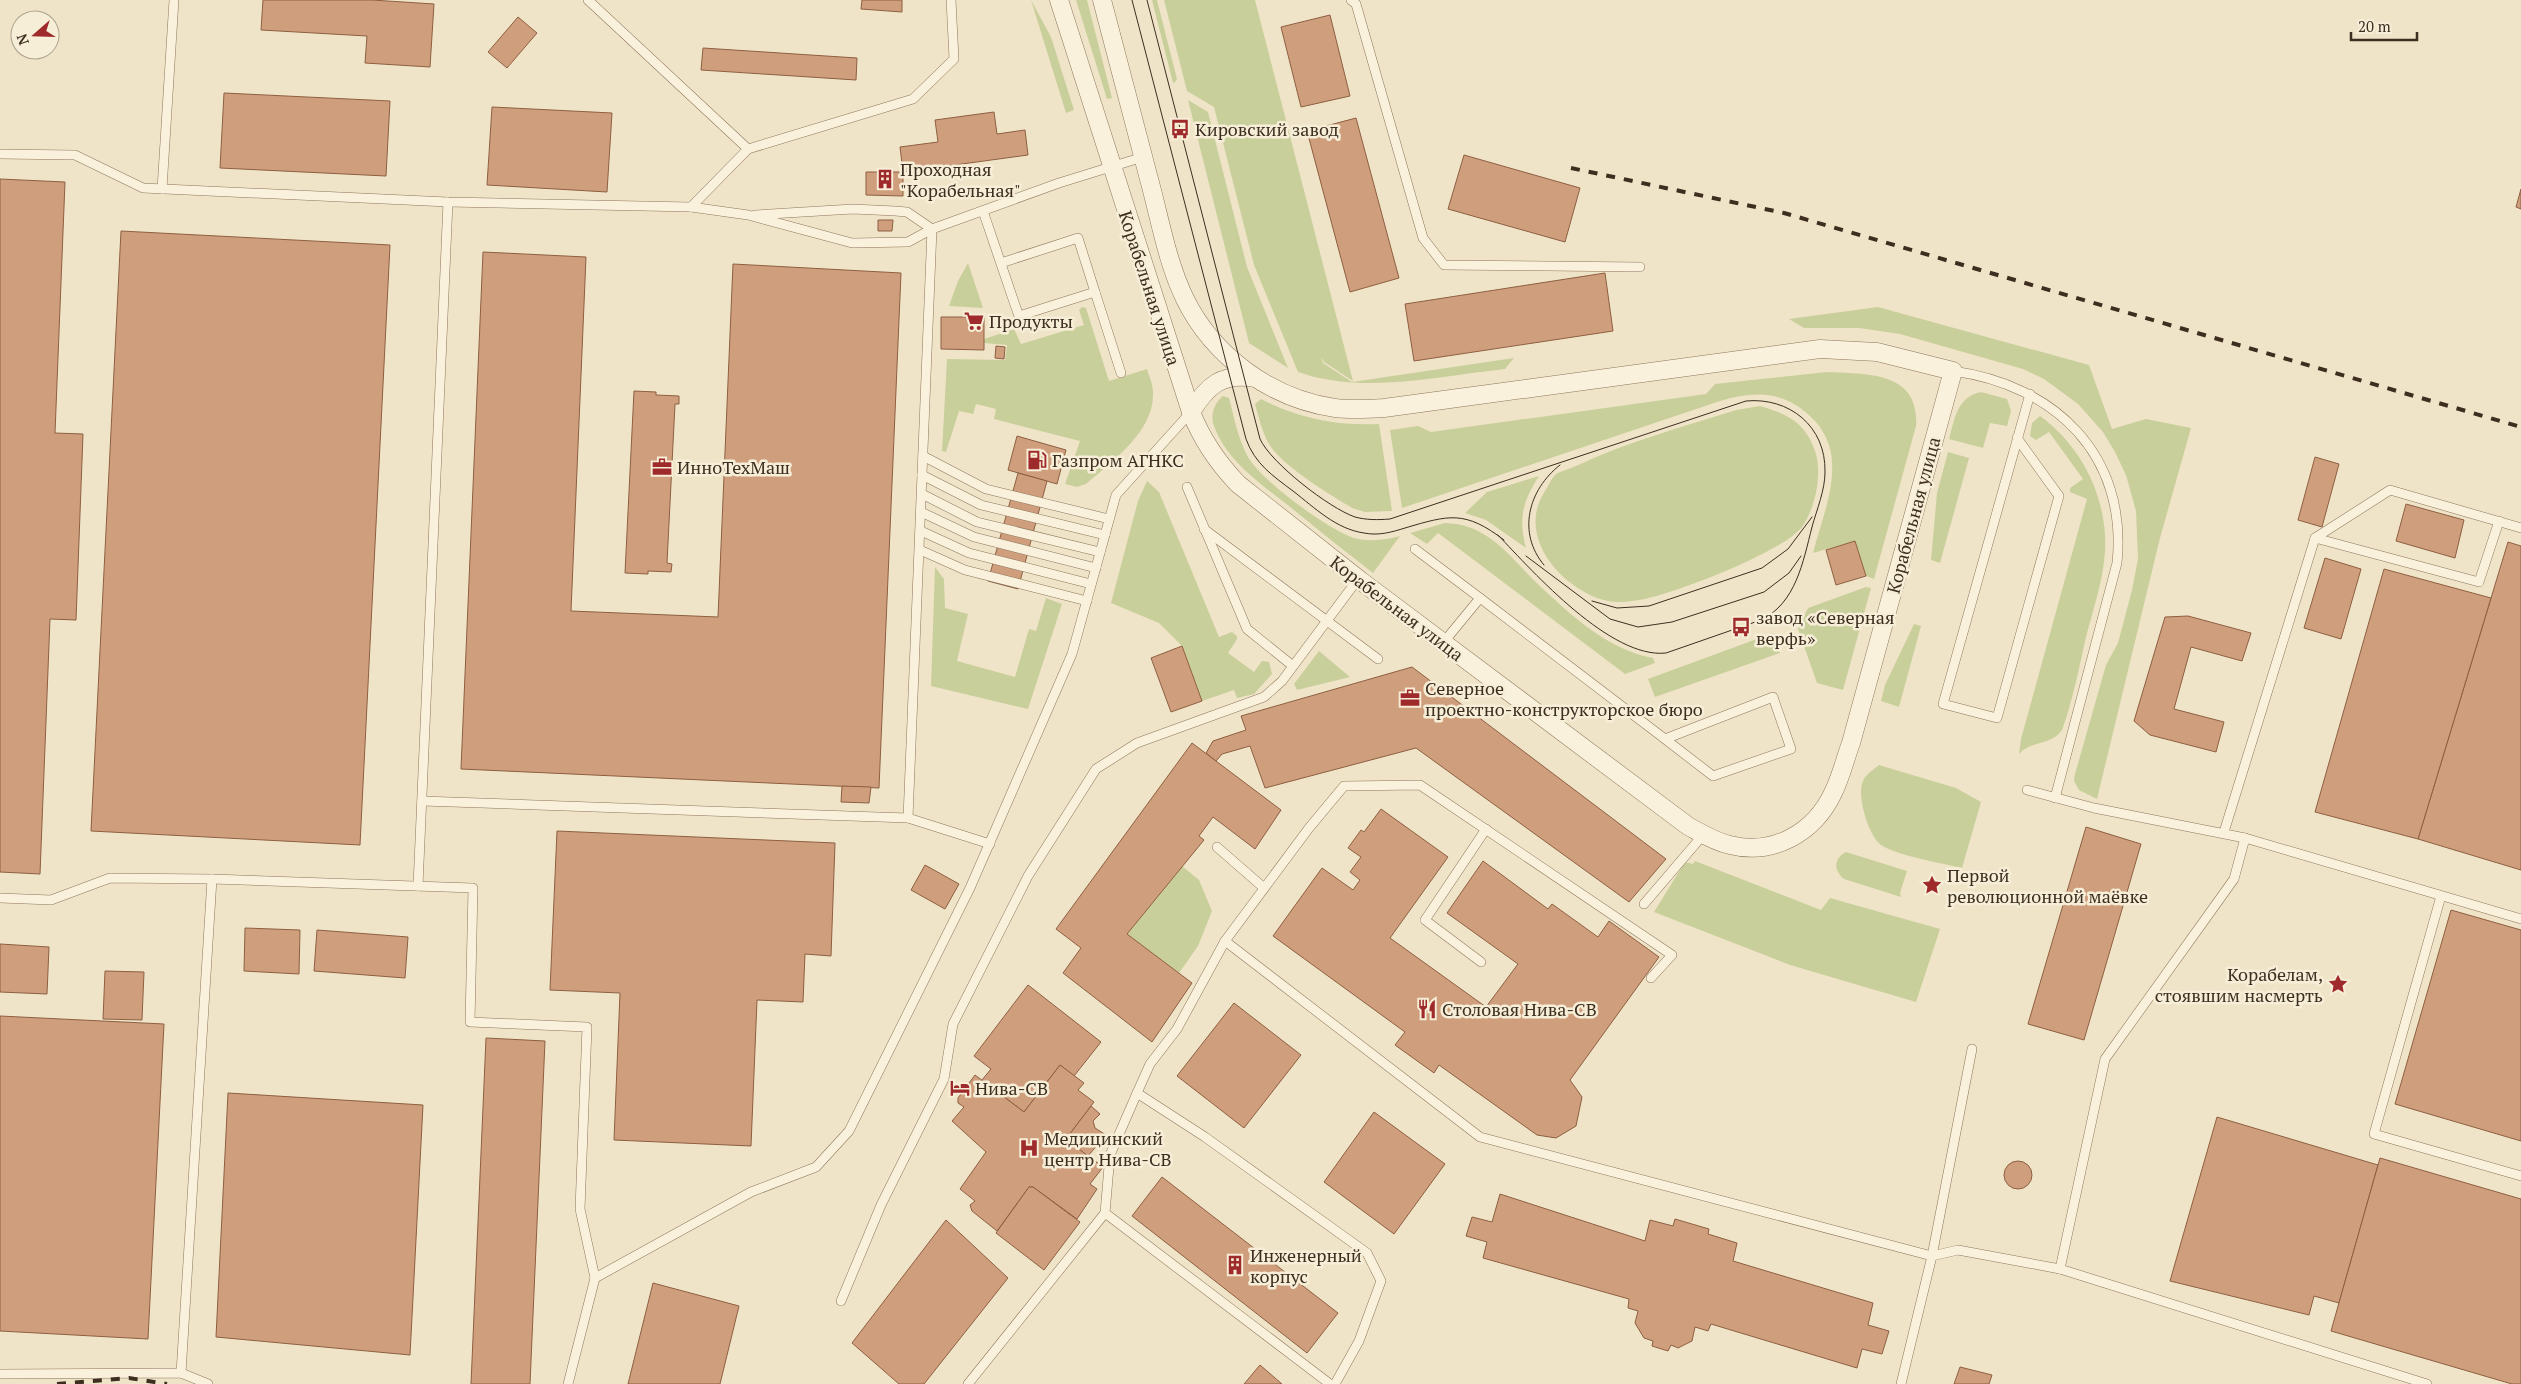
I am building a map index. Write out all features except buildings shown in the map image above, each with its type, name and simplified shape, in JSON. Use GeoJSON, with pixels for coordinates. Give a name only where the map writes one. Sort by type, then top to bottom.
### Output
{"type":"FeatureCollection","features":[{"type":"Feature","properties":{"kind":"street","name":"Корабельная улица"},"geometry":{"type":"LineString","coordinates":[[1059,0],[1111,168],[1191,412],[1205,444],[1238,484],[1444,644],[1666,811],[1703,835],[1743,847],[1772,846],[1786,841],[1812,824],[1834,793],[1851,743],[1953,371],[1878,352],[1820,349],[1384,408],[1334,408],[1301,400],[1255,378],[1223,352],[1193,314],[1176,276],[1102,0]]}},
{"type":"Feature","properties":{"kind":"street"},"geometry":{"type":"LineString","coordinates":[[1191,412],[1202,394],[1226,378],[1241,375],[1255,378]]}},
{"type":"Feature","properties":{"kind":"lane"},"geometry":{"type":"LineString","coordinates":[[162,189],[174,0]]}},
{"type":"Feature","properties":{"kind":"lane"},"geometry":{"type":"LineString","coordinates":[[588,0],[748,149]]}},
{"type":"Feature","properties":{"kind":"lane"},"geometry":{"type":"LineString","coordinates":[[691,206],[748,149],[913,98],[954,59],[951,0]]}},
{"type":"Feature","properties":{"kind":"lane"},"geometry":{"type":"LineString","coordinates":[[1351,0],[1356,4],[1423,238],[1444,265],[1640,267]]}},
{"type":"Feature","properties":{"kind":"lane"},"geometry":{"type":"LineString","coordinates":[[0,154],[75,155],[143,188],[448,202],[691,206],[748,215],[852,243],[908,242],[932,230],[1059,183],[1143,157]]}},
{"type":"Feature","properties":{"kind":"lane"},"geometry":{"type":"LineString","coordinates":[[418,886],[448,202]]}},
{"type":"Feature","properties":{"kind":"lane"},"geometry":{"type":"LineString","coordinates":[[748,215],[853,210],[895,211],[907,212],[932,230]]}},
{"type":"Feature","properties":{"kind":"lane"},"geometry":{"type":"LineString","coordinates":[[984,211],[1019,316],[1095,292]]}},
{"type":"Feature","properties":{"kind":"lane"},"geometry":{"type":"LineString","coordinates":[[908,818],[932,230]]}},
{"type":"Feature","properties":{"kind":"lane"},"geometry":{"type":"LineString","coordinates":[[1001,263],[1078,238],[1121,373]]}},
{"type":"Feature","properties":{"kind":"lane"},"geometry":{"type":"LineString","coordinates":[[1953,371],[2010,384],[2030,394],[2065,418],[2087,443],[2099,463],[2113,497],[2119,536],[2118,563],[2055,798]]}},
{"type":"Feature","properties":{"kind":"lane"},"geometry":{"type":"LineString","coordinates":[[2018,438],[2059,496],[1998,718],[1943,704],[2030,394]]}},
{"type":"Feature","properties":{"kind":"lane"},"geometry":{"type":"LineString","coordinates":[[596,1278],[751,1192],[816,1167],[849,1132],[990,844],[1072,654],[1116,495],[1191,412]]}},
{"type":"Feature","properties":{"kind":"lane"},"geometry":{"type":"LineString","coordinates":[[923,456],[986,488],[1109,519]]}},
{"type":"Feature","properties":{"kind":"lane"},"geometry":{"type":"LineString","coordinates":[[922,475],[981,505],[1105,535]]}},
{"type":"Feature","properties":{"kind":"lane"},"geometry":{"type":"LineString","coordinates":[[1187,487],[1247,630],[1293,666]]}},
{"type":"Feature","properties":{"kind":"lane"},"geometry":{"type":"LineString","coordinates":[[2224,832],[2315,538],[2390,490],[2521,528]]}},
{"type":"Feature","properties":{"kind":"lane"},"geometry":{"type":"LineString","coordinates":[[922,494],[977,522],[1100,552]]}},
{"type":"Feature","properties":{"kind":"lane"},"geometry":{"type":"LineString","coordinates":[[921,512],[974,537],[1096,568]]}},
{"type":"Feature","properties":{"kind":"lane"},"geometry":{"type":"LineString","coordinates":[[2315,538],[2480,582],[2499,521]]}},
{"type":"Feature","properties":{"kind":"lane"},"geometry":{"type":"LineString","coordinates":[[1204,529],[1378,659]]}},
{"type":"Feature","properties":{"kind":"lane"},"geometry":{"type":"LineString","coordinates":[[921,531],[969,553],[1091,584]]}},
{"type":"Feature","properties":{"kind":"lane"},"geometry":{"type":"LineString","coordinates":[[1415,549],[1713,776],[1791,749],[1773,697],[1665,739]]}},
{"type":"Feature","properties":{"kind":"lane"},"geometry":{"type":"LineString","coordinates":[[920,550],[965,570],[1086,601]]}},
{"type":"Feature","properties":{"kind":"lane"},"geometry":{"type":"LineString","coordinates":[[841,1301],[881,1205],[944,1079],[953,1024],[1028,876],[1096,769],[1137,743],[1264,697],[1282,681],[1358,578]]}},
{"type":"Feature","properties":{"kind":"lane"},"geometry":{"type":"LineString","coordinates":[[1444,644],[1480,598]]}},
{"type":"Feature","properties":{"kind":"lane"},"geometry":{"type":"LineString","coordinates":[[968,1384],[1105,1213],[1110,1155],[1150,1064],[1177,1029],[1224,941],[1344,786],[1420,785],[1672,955],[1651,978]]}},
{"type":"Feature","properties":{"kind":"lane"},"geometry":{"type":"LineString","coordinates":[[2027,790],[2094,808],[2224,832],[2521,919]]}},
{"type":"Feature","properties":{"kind":"lane"},"geometry":{"type":"LineString","coordinates":[[422,801],[908,818],[990,844]]}},
{"type":"Feature","properties":{"kind":"lane"},"geometry":{"type":"LineString","coordinates":[[1481,962],[1425,920],[1486,830]]}},
{"type":"Feature","properties":{"kind":"lane"},"geometry":{"type":"LineString","coordinates":[[1644,904],[1703,835]]}},
{"type":"Feature","properties":{"kind":"lane"},"geometry":{"type":"LineString","coordinates":[[2060,1269],[2105,1059],[2234,879],[2246,838]]}},
{"type":"Feature","properties":{"kind":"lane"},"geometry":{"type":"LineString","coordinates":[[1217,847],[1264,888]]}},
{"type":"Feature","properties":{"kind":"lane"},"geometry":{"type":"LineString","coordinates":[[0,898],[51,900],[110,878],[212,879],[473,888],[470,1022],[587,1027],[580,1209],[596,1278],[568,1384]]}},
{"type":"Feature","properties":{"kind":"lane"},"geometry":{"type":"LineString","coordinates":[[182,1373],[212,879]]}},
{"type":"Feature","properties":{"kind":"lane"},"geometry":{"type":"LineString","coordinates":[[2441,896],[2374,1134],[2521,1176]]}},
{"type":"Feature","properties":{"kind":"lane"},"geometry":{"type":"LineString","coordinates":[[1224,941],[1480,1138],[1932,1256],[1958,1250],[2060,1269],[2427,1384]]}},
{"type":"Feature","properties":{"kind":"lane"},"geometry":{"type":"LineString","coordinates":[[1901,1384],[1932,1256],[1972,1049]]}},
{"type":"Feature","properties":{"kind":"lane"},"geometry":{"type":"LineString","coordinates":[[1137,1093],[1205,1137],[1367,1253],[1381,1281],[1359,1341],[1336,1384]]}},
{"type":"Feature","properties":{"kind":"lane"},"geometry":{"type":"LineString","coordinates":[[1105,1213],[1330,1384]]}},
{"type":"Feature","properties":{"kind":"lane"},"geometry":{"type":"LineString","coordinates":[[0,1374],[182,1373],[208,1384]]}},
{"type":"Feature","properties":{"kind":"green space"},"geometry":{"type":"Polygon","coordinates":[[[1031,0],[1051,37],[1074,110],[1066,113],[1031,0]]]}},
{"type":"Feature","properties":{"kind":"green space"},"geometry":{"type":"Polygon","coordinates":[[[1076,0],[1087,0],[1112,98],[1107,99],[1076,0]]]}},
{"type":"Feature","properties":{"kind":"green space"},"geometry":{"type":"Polygon","coordinates":[[[1152,0],[1157,0],[1177,79],[1173,83],[1152,0]]]}},
{"type":"Feature","properties":{"kind":"green space"},"geometry":{"type":"Polygon","coordinates":[[[1164,0],[1255,0],[1353,381],[1324,362],[1321,357],[1323,363],[1352,382],[1514,358],[1505,369],[1401,382],[1374,383],[1348,382],[1323,379],[1298,372],[1254,265],[1214,107],[1187,91],[1164,0]]]}},
{"type":"Feature","properties":{"kind":"green space"},"geometry":{"type":"Polygon","coordinates":[[[1188,100],[1208,112],[1247,267],[1288,368],[1249,343],[1188,100]]]}},
{"type":"Feature","properties":{"kind":"green space"},"geometry":{"type":"Polygon","coordinates":[[[968,263],[983,308],[949,306],[958,281],[968,263]]]}},
{"type":"Feature","properties":{"kind":"green space"},"geometry":{"type":"Polygon","coordinates":[[[1082,307],[1086,308],[1109,381],[1147,369],[1152,383],[1152,406],[1147,420],[1130,444],[1086,484],[1077,487],[1065,484],[1080,441],[994,419],[996,409],[976,404],[973,414],[959,411],[946,452],[942,451],[947,359],[1005,360],[1007,345],[984,343],[984,339],[1014,329],[1021,344],[1084,325],[1079,310],[1082,307]]]}},
{"type":"Feature","properties":{"kind":"green space"},"geometry":{"type":"Polygon","coordinates":[[[1878,307],[2089,365],[2112,429],[2146,419],[2191,428],[2160,538],[2097,799],[2079,790],[2074,781],[2106,665],[2118,643],[2138,559],[2136,511],[2126,475],[2103,432],[2078,404],[2044,379],[2023,369],[1900,334],[1859,328],[1804,328],[1789,319],[1878,307]]]}},
{"type":"Feature","properties":{"kind":"green space"},"geometry":{"type":"Polygon","coordinates":[[[1827,372],[1873,375],[1888,379],[1900,385],[1909,395],[1915,408],[1916,426],[1874,579],[1866,576],[1855,541],[1813,553],[1831,485],[1832,457],[1825,435],[1815,421],[1794,404],[1771,396],[1747,395],[1720,401],[1402,508],[1390,430],[1418,426],[1431,432],[1706,394],[1715,384],[1827,372]]]}},
{"type":"Feature","properties":{"kind":"green space"},"geometry":{"type":"Polygon","coordinates":[[[1981,392],[2007,399],[2011,411],[2007,426],[1990,423],[1983,448],[1949,439],[1958,409],[1967,398],[1981,392]]]}},
{"type":"Feature","properties":{"kind":"green space"},"geometry":{"type":"Polygon","coordinates":[[[1223,396],[1229,398],[1239,435],[1248,457],[1267,479],[1296,503],[1328,525],[1354,538],[1377,540],[1400,536],[1373,573],[1260,484],[1228,452],[1220,439],[1212,418],[1215,406],[1223,396]]]}},
{"type":"Feature","properties":{"kind":"green space"},"geometry":{"type":"Polygon","coordinates":[[[1261,399],[1289,411],[1318,419],[1348,424],[1379,424],[1392,511],[1365,512],[1352,508],[1307,479],[1284,461],[1275,453],[1263,430],[1255,404],[1261,399]]]}},
{"type":"Feature","properties":{"kind":"green space"},"geometry":{"type":"Polygon","coordinates":[[[1760,406],[1788,417],[1802,428],[1808,435],[1816,454],[1818,482],[1814,502],[1802,527],[1791,537],[1753,559],[1704,580],[1645,599],[1621,602],[1603,600],[1582,591],[1568,581],[1545,555],[1538,540],[1536,524],[1538,507],[1555,475],[1595,457],[1655,435],[1736,410],[1760,406]]]}},
{"type":"Feature","properties":{"kind":"green space"},"geometry":{"type":"Polygon","coordinates":[[[2040,416],[2069,443],[2090,476],[2102,513],[2105,532],[2105,552],[2102,574],[2073,696],[2062,730],[2052,739],[2029,747],[2019,754],[2021,739],[2087,499],[2070,492],[2070,488],[2083,479],[2049,432],[2036,440],[2030,436],[2032,423],[2040,416]]]}},
{"type":"Feature","properties":{"kind":"green space"},"geometry":{"type":"Polygon","coordinates":[[[1948,452],[1969,458],[1940,563],[1931,560],[1937,493],[1948,452]]]}},
{"type":"Feature","properties":{"kind":"green space"},"geometry":{"type":"Polygon","coordinates":[[[1539,476],[1529,494],[1522,519],[1526,548],[1486,520],[1465,513],[1487,492],[1539,476]]]}},
{"type":"Feature","properties":{"kind":"green space"},"geometry":{"type":"Polygon","coordinates":[[[1147,481],[1159,492],[1219,637],[1232,632],[1237,636],[1228,653],[1254,672],[1262,661],[1269,662],[1272,674],[1254,694],[1237,698],[1234,690],[1202,701],[1182,646],[1159,623],[1111,603],[1138,501],[1147,481]]]}},
{"type":"Feature","properties":{"kind":"green space"},"geometry":{"type":"Polygon","coordinates":[[[1445,523],[1475,529],[1487,536],[1499,545],[1566,610],[1592,631],[1621,648],[1653,658],[1655,663],[1625,674],[1438,533],[1427,544],[1410,533],[1445,523]]]}},
{"type":"Feature","properties":{"kind":"green space"},"geometry":{"type":"Polygon","coordinates":[[[935,567],[944,579],[945,608],[968,614],[957,661],[1015,677],[1029,629],[1036,631],[1046,598],[1062,604],[1028,709],[931,686],[935,567]]]}},
{"type":"Feature","properties":{"kind":"green space"},"geometry":{"type":"Polygon","coordinates":[[[1866,587],[1871,588],[1843,690],[1817,683],[1798,629],[1808,608],[1866,587]]]}},
{"type":"Feature","properties":{"kind":"green space"},"geometry":{"type":"Polygon","coordinates":[[[1914,624],[1921,626],[1899,707],[1881,701],[1885,685],[1914,624]]]}},
{"type":"Feature","properties":{"kind":"green space"},"geometry":{"type":"Polygon","coordinates":[[[1773,633],[1780,653],[1655,697],[1648,679],[1773,633]]]}},
{"type":"Feature","properties":{"kind":"green space"},"geometry":{"type":"Polygon","coordinates":[[[1319,651],[1350,677],[1297,690],[1294,684],[1319,651]]]}},
{"type":"Feature","properties":{"kind":"green space"},"geometry":{"type":"Polygon","coordinates":[[[1879,765],[1956,788],[1981,802],[1962,868],[1898,853],[1876,841],[1868,825],[1862,805],[1861,787],[1866,776],[1879,765]]]}},
{"type":"Feature","properties":{"kind":"green space"},"geometry":{"type":"Polygon","coordinates":[[[1846,852],[1907,871],[1900,893],[1901,897],[1844,879],[1840,876],[1836,864],[1839,857],[1846,852]]]}},
{"type":"Feature","properties":{"kind":"green space"},"geometry":{"type":"Polygon","coordinates":[[[1695,861],[1821,910],[1830,898],[1940,929],[1916,1002],[1790,965],[1654,912],[1685,862],[1693,864],[1695,861]]]}},
{"type":"Feature","properties":{"kind":"green space"},"geometry":{"type":"Polygon","coordinates":[[[1182,866],[1199,880],[1212,911],[1198,946],[1179,973],[1127,934],[1182,866]]]}},
{"type":"Feature","properties":{"kind":"tram line"},"geometry":{"type":"LineString","coordinates":[[1132,0],[1246,439],[1254,456],[1272,475],[1318,511],[1354,531],[1380,534],[1434,520],[1456,518],[1478,524],[1504,540]]}},
{"type":"Feature","properties":{"kind":"tram line"},"geometry":{"type":"LineString","coordinates":[[1147,0],[1260,439],[1276,460],[1316,495],[1355,517],[1372,520],[1390,519],[1746,401],[1762,401],[1777,404],[1802,418],[1812,428],[1824,456],[1824,486],[1805,554],[1796,580],[1782,603],[1773,613],[1761,620],[1666,653],[1644,651],[1622,642],[1598,628],[1552,591],[1498,535]]}},
{"type":"Feature","properties":{"kind":"tram line"},"geometry":{"type":"LineString","coordinates":[[1544,565],[1536,553],[1531,539],[1529,526],[1530,512],[1540,487],[1560,465]]}},
{"type":"Feature","properties":{"kind":"tram line"},"geometry":{"type":"LineString","coordinates":[[1592,601],[1617,608],[1649,606],[1762,568],[1788,549],[1812,517]]}},
{"type":"Feature","properties":{"kind":"tram line"},"geometry":{"type":"LineString","coordinates":[[1526,556],[1610,619],[1638,627],[1672,622],[1764,592],[1789,573],[1801,556]]}},
{"type":"Feature","properties":{"kind":"railway"},"geometry":{"type":"LineString","coordinates":[[1571,168],[1784,213],[2521,427]]}},
{"type":"Feature","properties":{"kind":"railway"},"geometry":{"type":"LineString","coordinates":[[57,1384],[129,1378],[167,1384]]}},
{"type":"Feature","properties":{"kind":"place","name":"Кировский завод"},"geometry":{"type":"Point","coordinates":[1180,129]}},
{"type":"Feature","properties":{"kind":"place","name":"Проходная \"Корабельная\""},"geometry":{"type":"Point","coordinates":[885,179]}},
{"type":"Feature","properties":{"kind":"place","name":"Продукты"},"geometry":{"type":"Point","coordinates":[974,321]}},
{"type":"Feature","properties":{"kind":"place","name":"Газпром АГНКС"},"geometry":{"type":"Point","coordinates":[1037,460]}},
{"type":"Feature","properties":{"kind":"place","name":"ИнноТехМаш"},"geometry":{"type":"Point","coordinates":[662,467]}},
{"type":"Feature","properties":{"kind":"place","name":"завод «Северная верфь»"},"geometry":{"type":"Point","coordinates":[1741,627]}},
{"type":"Feature","properties":{"kind":"place","name":"Северное проектно-конструкторское бюро"},"geometry":{"type":"Point","coordinates":[1410,698]}},
{"type":"Feature","properties":{"kind":"place","name":"Первой революционной маёвке"},"geometry":{"type":"Point","coordinates":[1932,885]}},
{"type":"Feature","properties":{"kind":"place","name":"Корабелам, стоявшим насмерть"},"geometry":{"type":"Point","coordinates":[2338,984]}},
{"type":"Feature","properties":{"kind":"place","name":"Столовая Нива-СВ"},"geometry":{"type":"Point","coordinates":[1427,1009]}},
{"type":"Feature","properties":{"kind":"place","name":"Нива-СВ"},"geometry":{"type":"Point","coordinates":[960,1088]}},
{"type":"Feature","properties":{"kind":"place","name":"Медицинский центр Нива-СВ"},"geometry":{"type":"Point","coordinates":[1029,1148]}},
{"type":"Feature","properties":{"kind":"place","name":"Инженерный корпус"},"geometry":{"type":"Point","coordinates":[1235,1265]}}]}
